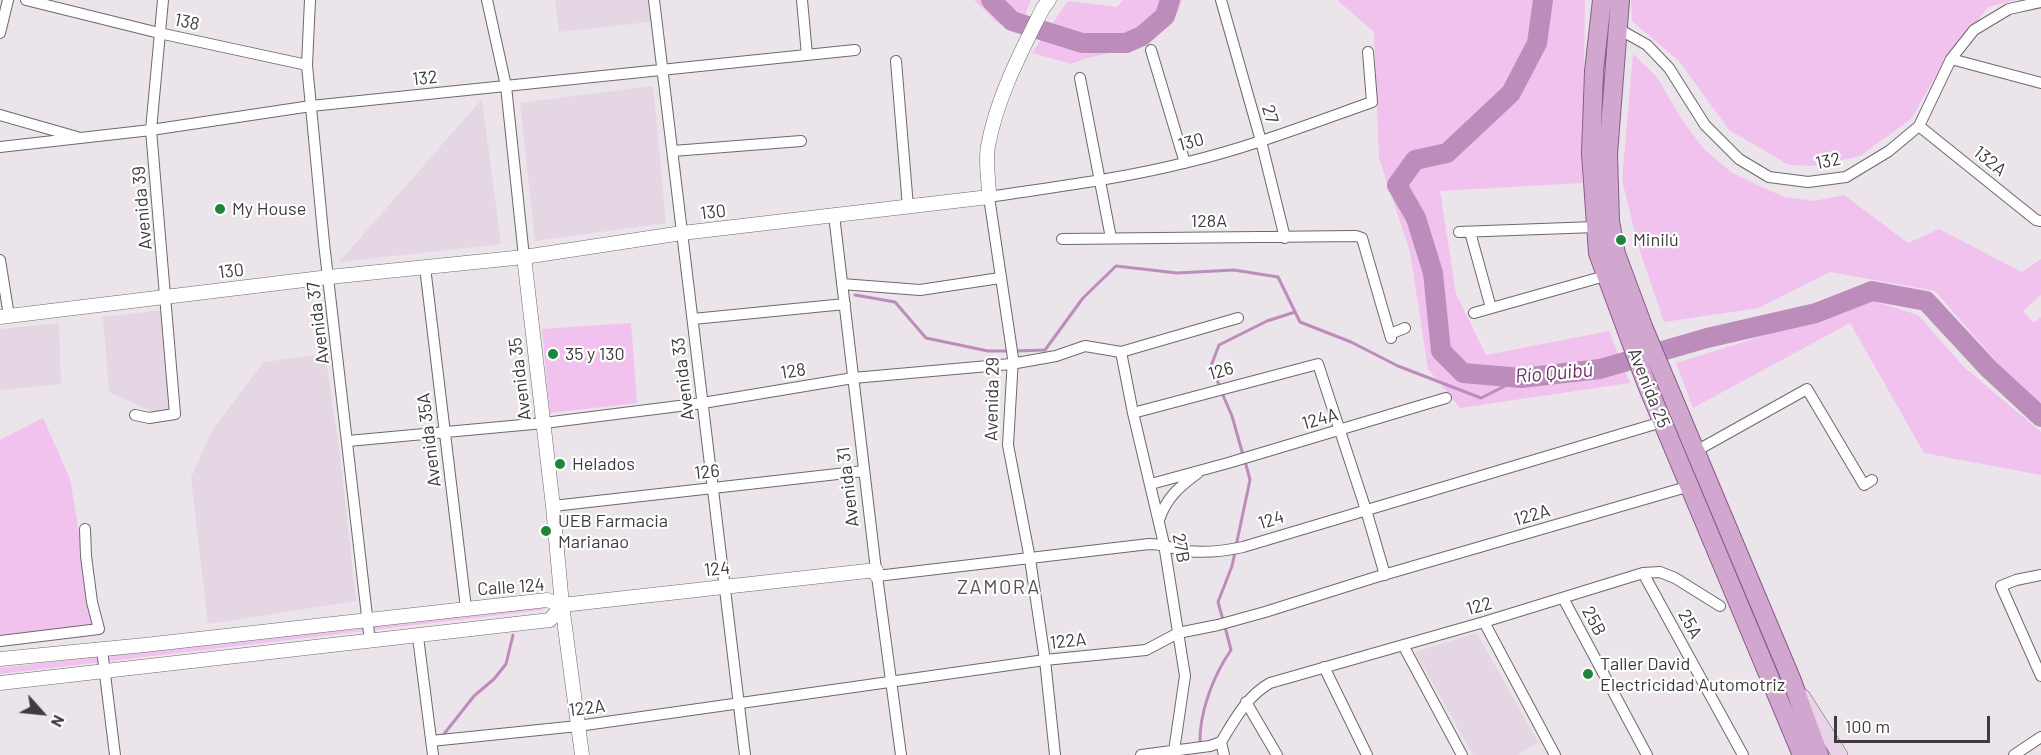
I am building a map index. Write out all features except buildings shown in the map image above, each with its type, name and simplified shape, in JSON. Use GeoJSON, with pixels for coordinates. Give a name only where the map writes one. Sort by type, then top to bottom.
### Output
{"type":"FeatureCollection","features":[{"type":"Feature","properties":{"kind":"main road","name":"Avenida 25"},"geometry":{"type":"LineString","coordinates":[[1602,0],[1594,71],[1591,153],[1598,253],[1605,276],[1663,375],[1792,681],[1819,755]]}},
{"type":"Feature","properties":{"kind":"main road","name":"Avenida 25"},"geometry":{"type":"LineString","coordinates":[[1620,0],[1608,154],[1610,222],[1647,385],[1802,755]]}},
{"type":"Feature","properties":{"kind":"main road"},"geometry":{"type":"LineString","coordinates":[[1792,681],[1840,755]]}},
{"type":"Feature","properties":{"kind":"street"},"geometry":{"type":"LineString","coordinates":[[0,33],[8,0]]}},
{"type":"Feature","properties":{"kind":"street","name":"138"},"geometry":{"type":"LineString","coordinates":[[26,0],[159,33],[307,65]]}},
{"type":"Feature","properties":{"kind":"street","name":"Avenida 39"},"geometry":{"type":"LineString","coordinates":[[135,415],[149,418],[175,414],[151,130],[163,0]]}},
{"type":"Feature","properties":{"kind":"street","name":"Avenida 37"},"geometry":{"type":"LineString","coordinates":[[310,0],[307,65],[370,642]]}},
{"type":"Feature","properties":{"kind":"street","name":"Avenida 35"},"geometry":{"type":"LineString","coordinates":[[487,0],[506,86],[562,605],[582,755]]}},
{"type":"Feature","properties":{"kind":"street"},"geometry":{"type":"LineString","coordinates":[[490,14],[495,0]]}},
{"type":"Feature","properties":{"kind":"street","name":"Avenida 33"},"geometry":{"type":"LineString","coordinates":[[654,0],[745,755]]}},
{"type":"Feature","properties":{"kind":"street"},"geometry":{"type":"LineString","coordinates":[[802,0],[807,55]]}},
{"type":"Feature","properties":{"kind":"street","name":"27"},"geometry":{"type":"LineString","coordinates":[[1221,0],[1261,141],[1285,237]]}},
{"type":"Feature","properties":{"kind":"street","name":"132"},"geometry":{"type":"LineString","coordinates":[[1617,28],[1647,45],[1669,68],[1705,125],[1739,159],[1769,177],[1808,182],[1846,177],[1889,151],[1919,126],[1951,59],[1974,30],[2009,9],[2036,2]]}},
{"type":"Feature","properties":{"kind":"street","name":"Avenida 29"},"geometry":{"type":"LineString","coordinates":[[1046,3],[1002,97],[988,147],[989,197],[1012,356],[1008,445],[1030,559],[1045,660],[1055,755]]}},
{"type":"Feature","properties":{"kind":"street","name":"132"},"geometry":{"type":"LineString","coordinates":[[0,147],[151,130],[311,106],[855,50]]}},
{"type":"Feature","properties":{"kind":"street"},"geometry":{"type":"LineString","coordinates":[[1151,50],[1185,163]]}},
{"type":"Feature","properties":{"kind":"street","name":"130"},"geometry":{"type":"LineString","coordinates":[[5,316],[524,256],[682,233],[909,207],[1101,181],[1185,163],[1261,141],[1372,102],[1368,52]]}},
{"type":"Feature","properties":{"kind":"street"},"geometry":{"type":"LineString","coordinates":[[1951,59],[2041,83]]}},
{"type":"Feature","properties":{"kind":"street"},"geometry":{"type":"LineString","coordinates":[[896,61],[909,207]]}},
{"type":"Feature","properties":{"kind":"street"},"geometry":{"type":"LineString","coordinates":[[1080,78],[1111,238]]}},
{"type":"Feature","properties":{"kind":"street"},"geometry":{"type":"LineString","coordinates":[[0,115],[83,138]]}},
{"type":"Feature","properties":{"kind":"street","name":"132A"},"geometry":{"type":"LineString","coordinates":[[1919,126],[2041,221]]}},
{"type":"Feature","properties":{"kind":"street"},"geometry":{"type":"LineString","coordinates":[[672,151],[801,141]]}},
{"type":"Feature","properties":{"kind":"street","name":"Avenida 31"},"geometry":{"type":"LineString","coordinates":[[834,215],[901,755]]}},
{"type":"Feature","properties":{"kind":"street"},"geometry":{"type":"LineString","coordinates":[[1491,308],[1464,232],[1595,227]]}},
{"type":"Feature","properties":{"kind":"street","name":"128A"},"geometry":{"type":"LineString","coordinates":[[1062,239],[1356,236],[1362,238],[1390,336],[1405,328]]}},
{"type":"Feature","properties":{"kind":"street"},"geometry":{"type":"LineString","coordinates":[[0,260],[5,316]]}},
{"type":"Feature","properties":{"kind":"street","name":"Avenida 35A"},"geometry":{"type":"LineString","coordinates":[[425,267],[466,608]]}},
{"type":"Feature","properties":{"kind":"street"},"geometry":{"type":"LineString","coordinates":[[1474,313],[1605,276]]}},
{"type":"Feature","properties":{"kind":"street"},"geometry":{"type":"LineString","coordinates":[[842,284],[920,290],[1000,278]]}},
{"type":"Feature","properties":{"kind":"street"},"geometry":{"type":"LineString","coordinates":[[693,319],[845,304]]}},
{"type":"Feature","properties":{"kind":"street","name":"128"},"geometry":{"type":"LineString","coordinates":[[348,441],[544,423],[1012,356],[1056,356],[1085,346],[1121,352],[1238,318]]}},
{"type":"Feature","properties":{"kind":"street","name":"27B"},"geometry":{"type":"LineString","coordinates":[[1121,352],[1132,412],[1164,544],[1185,676],[1174,751]]}},
{"type":"Feature","properties":{"kind":"street","name":"126"},"geometry":{"type":"LineString","coordinates":[[1132,412],[1318,364],[1338,430]]}},
{"type":"Feature","properties":{"kind":"street"},"geometry":{"type":"LineString","coordinates":[[1696,451],[1807,389],[1844,442],[1864,485],[1872,480]]}},
{"type":"Feature","properties":{"kind":"street","name":"124A"},"geometry":{"type":"LineString","coordinates":[[1150,484],[1446,398]]}},
{"type":"Feature","properties":{"kind":"street","name":"124"},"geometry":{"type":"LineString","coordinates":[[562,605],[725,586],[1030,559],[1164,544],[1186,551],[1225,551],[1243,548],[1662,422]]}},
{"type":"Feature","properties":{"kind":"street"},"geometry":{"type":"LineString","coordinates":[[1338,430],[1366,510],[1385,575]]}},
{"type":"Feature","properties":{"kind":"street","name":"124A"},"geometry":{"type":"LineString","coordinates":[[1159,520],[1162,510],[1176,489],[1203,470]]}},
{"type":"Feature","properties":{"kind":"street","name":"126"},"geometry":{"type":"LineString","coordinates":[[553,506],[864,471]]}},
{"type":"Feature","properties":{"kind":"street","name":"122A"},"geometry":{"type":"LineString","coordinates":[[431,741],[578,726],[1045,660],[1146,650],[1178,633],[1232,621],[1690,486]]}},
{"type":"Feature","properties":{"kind":"street"},"geometry":{"type":"LineString","coordinates":[[0,641],[99,629],[90,591],[85,529]]}},
{"type":"Feature","properties":{"kind":"street","name":"122"},"geometry":{"type":"LineString","coordinates":[[1221,742],[1246,702],[1270,683],[1484,622],[1643,573],[1660,572],[1675,578],[1720,606]]}},
{"type":"Feature","properties":{"kind":"street","name":"25A"},"geometry":{"type":"LineString","coordinates":[[1643,573],[1743,755]]}},
{"type":"Feature","properties":{"kind":"street"},"geometry":{"type":"LineString","coordinates":[[2041,575],[2016,580],[2001,586],[2041,676]]}},
{"type":"Feature","properties":{"kind":"street","name":"25B"},"geometry":{"type":"LineString","coordinates":[[1563,598],[1647,755]]}},
{"type":"Feature","properties":{"kind":"street","name":"Calle 124"},"geometry":{"type":"LineString","coordinates":[[0,659],[102,650],[547,600],[562,605],[550,620],[0,684]]}},
{"type":"Feature","properties":{"kind":"street"},"geometry":{"type":"LineString","coordinates":[[1484,622],[1555,755]]}},
{"type":"Feature","properties":{"kind":"street"},"geometry":{"type":"LineString","coordinates":[[418,637],[433,755]]}},
{"type":"Feature","properties":{"kind":"street"},"geometry":{"type":"LineString","coordinates":[[1403,645],[1462,755]]}},
{"type":"Feature","properties":{"kind":"street"},"geometry":{"type":"LineString","coordinates":[[102,650],[115,755]]}},
{"type":"Feature","properties":{"kind":"street"},"geometry":{"type":"LineString","coordinates":[[1324,668],[1367,755]]}},
{"type":"Feature","properties":{"kind":"street"},"geometry":{"type":"LineString","coordinates":[[1246,702],[1277,755]]}},
{"type":"Feature","properties":{"kind":"street"},"geometry":{"type":"LineString","coordinates":[[2014,755],[2041,737]]}},
{"type":"Feature","properties":{"kind":"street"},"geometry":{"type":"LineString","coordinates":[[1141,755],[1210,746],[1221,742],[1224,755]]}},
{"type":"Feature","properties":{"kind":"shaded area"},"geometry":{"type":"Polygon","coordinates":[[[555,0],[648,0],[650,22],[559,32],[555,0]]]}},
{"type":"Feature","properties":{"kind":"shaded area"},"geometry":{"type":"Polygon","coordinates":[[[974,0],[1031,0],[1018,33],[995,21],[974,0]]]}},
{"type":"Feature","properties":{"kind":"shaded area"},"geometry":{"type":"Polygon","coordinates":[[[1123,0],[1182,0],[1178,13],[1143,45],[1071,64],[1032,53],[1068,1],[1117,7],[1123,0]]]}},
{"type":"Feature","properties":{"kind":"shaded area"},"geometry":{"type":"Polygon","coordinates":[[[1337,0],[1585,0],[1582,183],[1440,191],[1456,294],[1486,355],[1609,331],[1630,383],[1460,408],[1428,369],[1410,252],[1379,158],[1374,32],[1337,0]]]}},
{"type":"Feature","properties":{"kind":"shaded area"},"geometry":{"type":"Polygon","coordinates":[[[1631,0],[2015,0],[1988,7],[1938,72],[1911,119],[1860,156],[1815,166],[1789,165],[1729,130],[1680,62],[1632,21],[1631,0]]]}},
{"type":"Feature","properties":{"kind":"shaded area"},"geometry":{"type":"Polygon","coordinates":[[[1633,54],[1657,77],[1681,118],[1703,148],[1732,173],[1784,197],[1814,201],[1844,195],[1908,243],[1939,229],[2022,272],[2041,259],[2041,295],[2023,311],[2034,323],[2041,317],[2041,413],[1935,291],[1830,272],[1759,308],[1664,322],[1638,245],[1622,180],[1633,54]]]}},
{"type":"Feature","properties":{"kind":"shaded area"},"geometry":{"type":"Polygon","coordinates":[[[653,86],[666,223],[535,241],[520,103],[653,86]]]}},
{"type":"Feature","properties":{"kind":"shaded area"},"geometry":{"type":"Polygon","coordinates":[[[482,99],[501,244],[339,262],[482,99]]]}},
{"type":"Feature","properties":{"kind":"shaded area"},"geometry":{"type":"Polygon","coordinates":[[[1874,301],[1918,315],[1964,367],[2041,432],[2041,475],[1924,453],[1850,323],[1693,408],[1676,363],[1874,301]]]}},
{"type":"Feature","properties":{"kind":"shaded area"},"geometry":{"type":"Polygon","coordinates":[[[163,310],[170,420],[109,392],[103,317],[163,310]]]}},
{"type":"Feature","properties":{"kind":"shaded area"},"geometry":{"type":"Polygon","coordinates":[[[59,323],[61,384],[0,390],[0,329],[59,323]]]}},
{"type":"Feature","properties":{"kind":"shaded area"},"geometry":{"type":"Polygon","coordinates":[[[631,323],[637,403],[550,413],[542,329],[631,323]]]}},
{"type":"Feature","properties":{"kind":"shaded area"},"geometry":{"type":"Polygon","coordinates":[[[325,354],[340,456],[356,601],[208,624],[191,478],[211,432],[264,362],[325,354]]]}},
{"type":"Feature","properties":{"kind":"shaded area"},"geometry":{"type":"Polygon","coordinates":[[[43,418],[70,479],[96,633],[0,646],[0,440],[43,418]]]}},
{"type":"Feature","properties":{"kind":"shaded area"},"geometry":{"type":"Polygon","coordinates":[[[543,605],[545,608],[543,610],[0,674],[0,668],[543,605]]]}},
{"type":"Feature","properties":{"kind":"shaded area"},"geometry":{"type":"Polygon","coordinates":[[[1477,633],[1538,742],[1517,755],[1473,755],[1415,652],[1477,633]]]}},
{"type":"Feature","properties":{"kind":"waterway","name":"Río Quibú"},"geometry":{"type":"LineString","coordinates":[[991,0],[1012,21],[1082,43],[1126,43],[1142,36],[1165,16],[1170,0]]}},
{"type":"Feature","properties":{"kind":"waterway","name":"Río Quibú"},"geometry":{"type":"LineString","coordinates":[[1543,0],[1537,43],[1511,93],[1447,153],[1415,160],[1397,185],[1416,218],[1433,273],[1441,351],[1463,373],[1521,378],[1600,369],[1707,338],[1816,313],[1872,291],[1926,301],[1989,369],[2041,417]]}},
{"type":"Feature","properties":{"kind":"waterway"},"geometry":{"type":"LineString","coordinates":[[1015,351],[1045,350],[1083,298],[1116,266],[1177,273],[1234,270],[1278,277],[1300,322],[1351,342],[1398,366],[1481,398],[1521,378]]}},
{"type":"Feature","properties":{"kind":"waterway"},"geometry":{"type":"LineString","coordinates":[[855,295],[895,302],[926,338],[988,351],[1008,351]]}},
{"type":"Feature","properties":{"kind":"waterway"},"geometry":{"type":"LineString","coordinates":[[1220,387],[1211,366],[1219,345],[1267,321],[1295,312]]}},
{"type":"Feature","properties":{"kind":"waterway"},"geometry":{"type":"LineString","coordinates":[[1222,393],[1232,416],[1243,455]]}},
{"type":"Feature","properties":{"kind":"waterway"},"geometry":{"type":"LineString","coordinates":[[1236,546],[1250,480],[1245,461]]}},
{"type":"Feature","properties":{"kind":"waterway"},"geometry":{"type":"LineString","coordinates":[[1223,620],[1218,602],[1235,552]]}},
{"type":"Feature","properties":{"kind":"waterway"},"geometry":{"type":"LineString","coordinates":[[1200,744],[1200,732],[1208,695],[1218,671],[1231,650],[1225,627]]}},
{"type":"Feature","properties":{"kind":"waterway"},"geometry":{"type":"LineString","coordinates":[[444,734],[474,696],[494,679],[506,664],[513,635]]}},
{"type":"Feature","properties":{"kind":"place","name":"My House"},"geometry":{"type":"Point","coordinates":[220,209]}},
{"type":"Feature","properties":{"kind":"place","name":"Minilú"},"geometry":{"type":"Point","coordinates":[1621,240]}},
{"type":"Feature","properties":{"kind":"place","name":"35 y 130"},"geometry":{"type":"Point","coordinates":[553,354]}},
{"type":"Feature","properties":{"kind":"place","name":"Helados"},"geometry":{"type":"Point","coordinates":[560,464]}},
{"type":"Feature","properties":{"kind":"place","name":"UEB Farmacia Marianao"},"geometry":{"type":"Point","coordinates":[546,531]}},
{"type":"Feature","properties":{"kind":"place","name":"Taller David Electricidad Automotriz"},"geometry":{"type":"Point","coordinates":[1588,674]}},
{"type":"Feature","properties":{"kind":"district","name":"ZAMORA"},"geometry":{"type":"Point","coordinates":[999,587]}}]}
